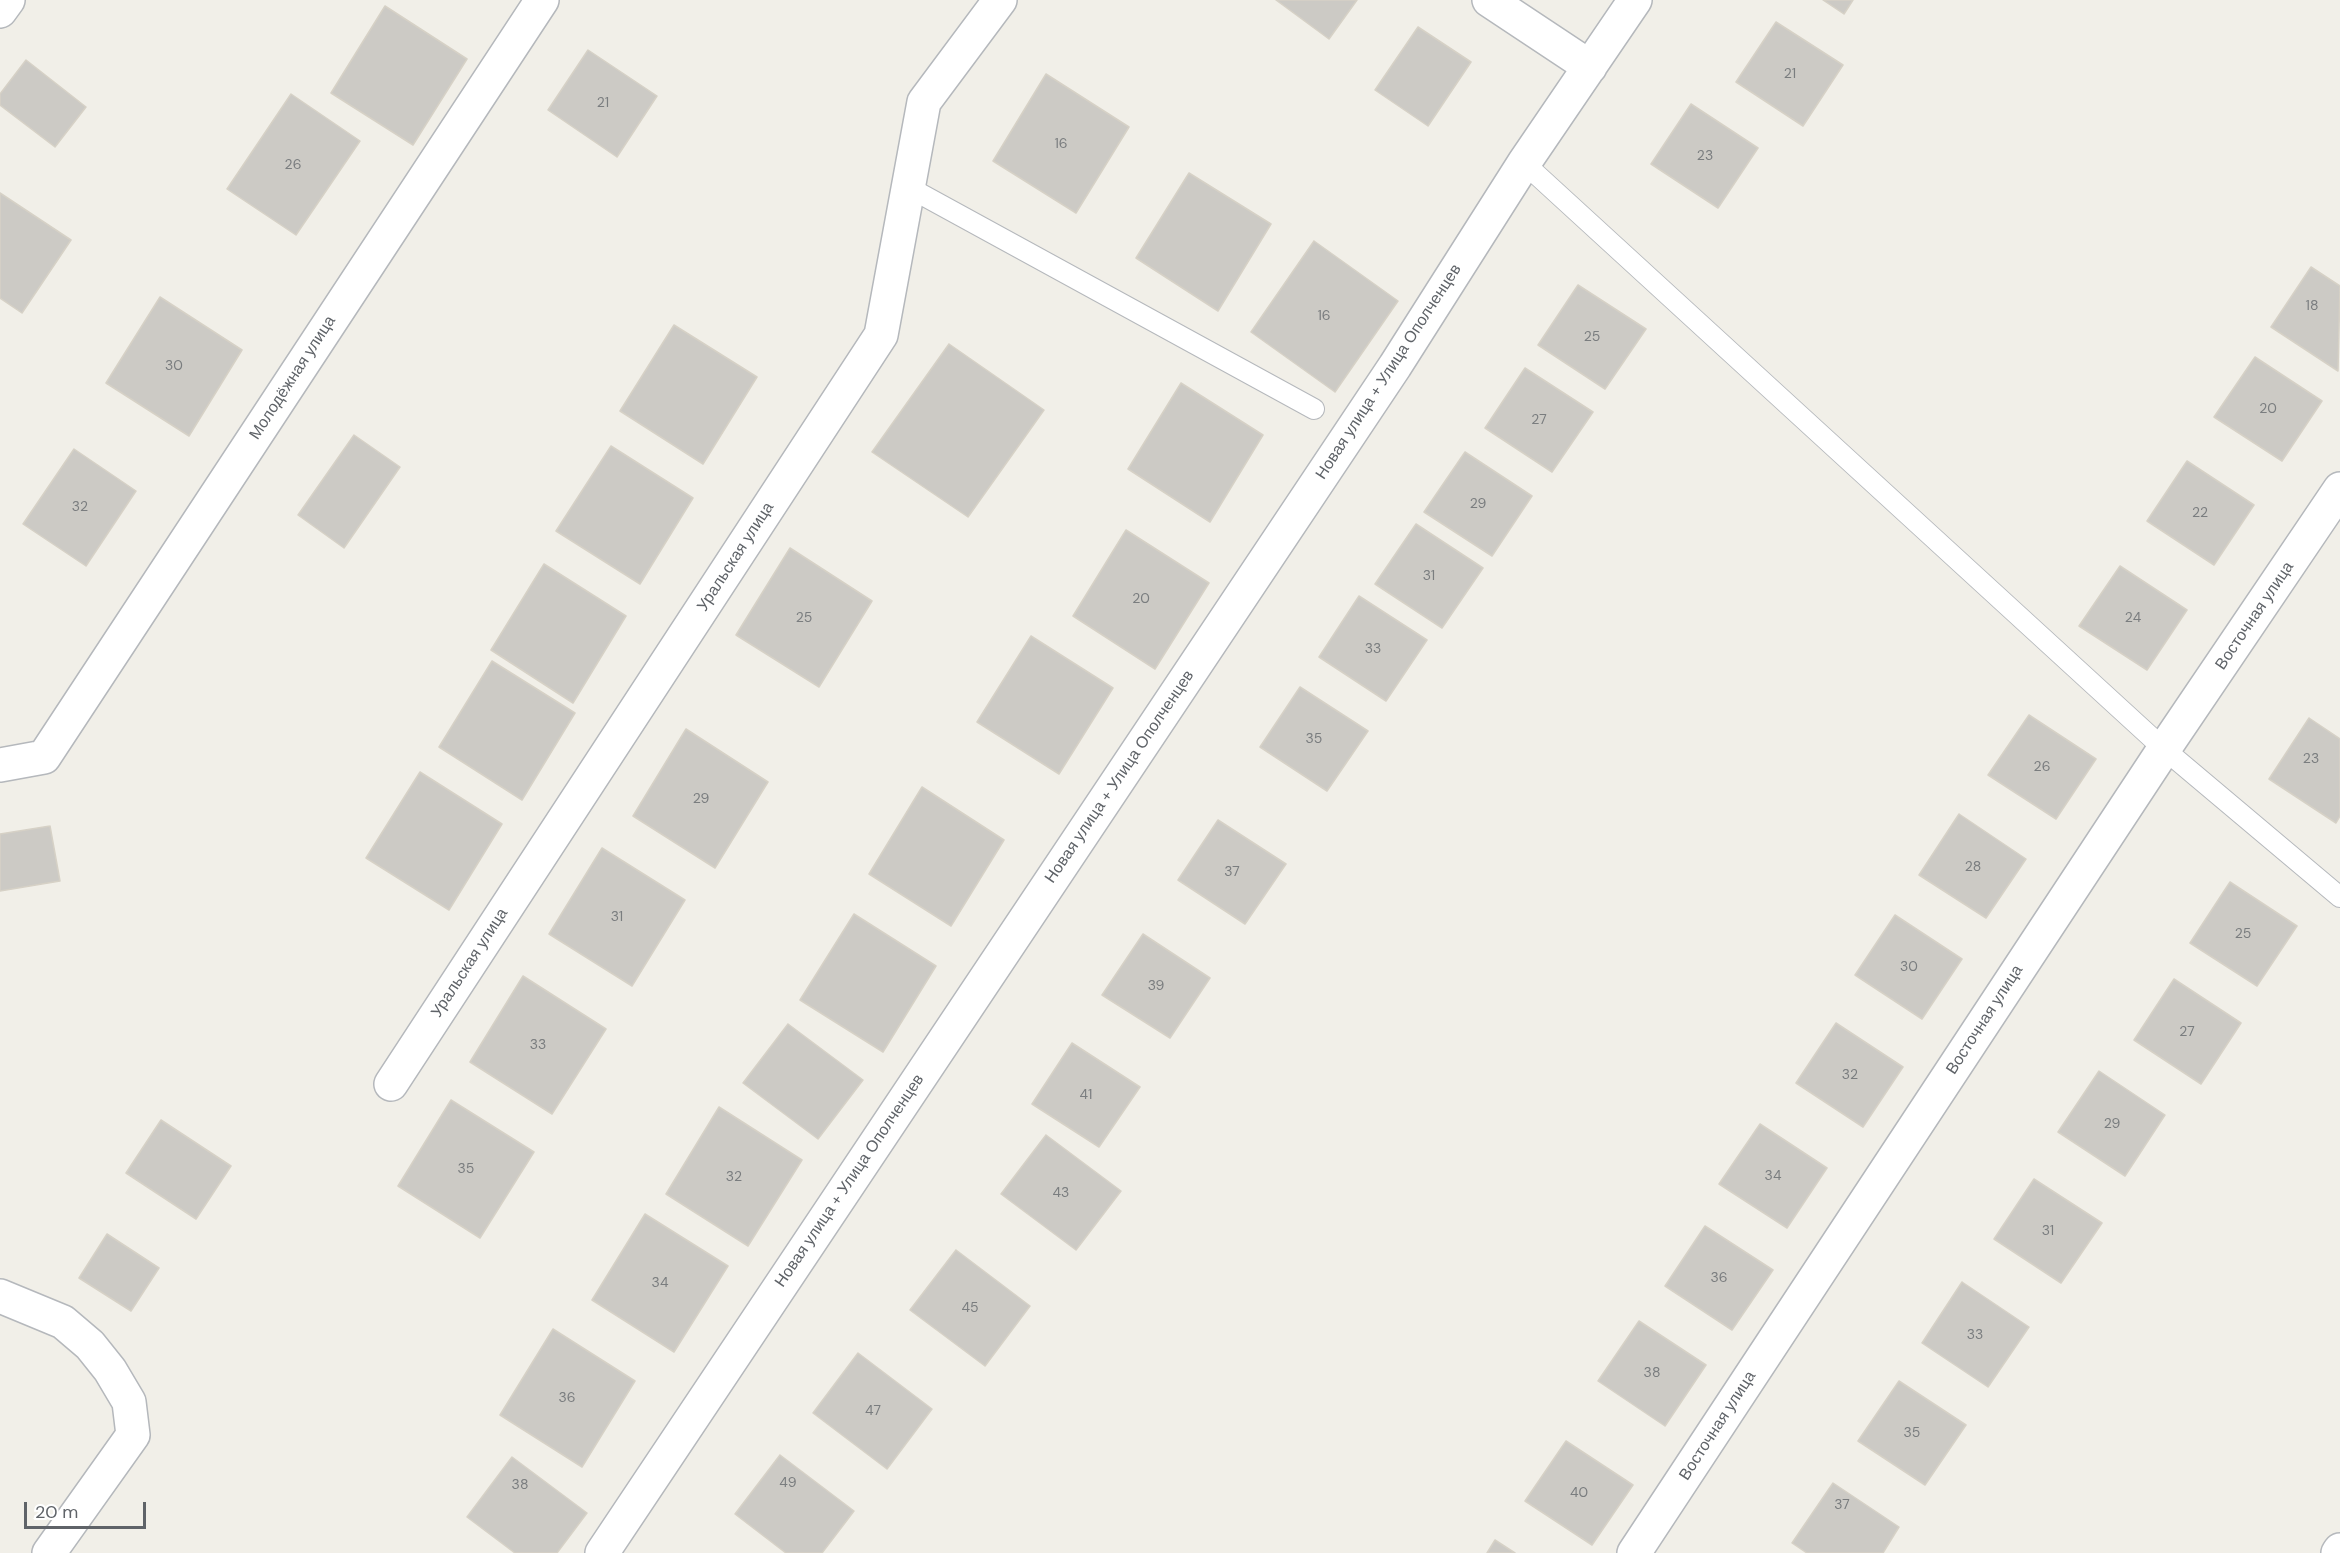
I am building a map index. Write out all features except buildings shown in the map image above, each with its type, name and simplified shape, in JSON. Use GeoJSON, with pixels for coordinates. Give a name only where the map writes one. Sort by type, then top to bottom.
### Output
{"type":"FeatureCollection","features":[{"type":"Feature","properties":{"kind":"street"},"geometry":{"type":"LineString","coordinates":[[0,11],[8,0]]}},
{"type":"Feature","properties":{"kind":"street","name":"Молодёжная улица"},"geometry":{"type":"LineString","coordinates":[[0,765],[44,757],[542,0]]}},
{"type":"Feature","properties":{"kind":"street","name":"Уральская улица"},"geometry":{"type":"LineString","coordinates":[[391,1084],[881,335],[924,102],[1000,0]]}},
{"type":"Feature","properties":{"kind":"street"},"geometry":{"type":"LineString","coordinates":[[1489,0],[1590,67]]}},
{"type":"Feature","properties":{"kind":"street","name":"Новая улица + Улица Ополченцев"},"geometry":{"type":"LineString","coordinates":[[602,1553],[1395,366],[1524,164],[1635,0]]}},
{"type":"Feature","properties":{"kind":"street","name":"Восточная улица"},"geometry":{"type":"LineString","coordinates":[[1634,1553],[2164,749],[2340,489]]}},
{"type":"Feature","properties":{"kind":"street"},"geometry":{"type":"LineString","coordinates":[[0,1296],[63,1322],[90,1345],[110,1370],[129,1402],[133,1435],[49,1553]]}},
{"type":"Feature","properties":{"kind":"lane"},"geometry":{"type":"LineString","coordinates":[[1524,164],[2164,749],[2340,897]]}},
{"type":"Feature","properties":{"kind":"lane"},"geometry":{"type":"LineString","coordinates":[[908,187],[1314,409]]}}]}
